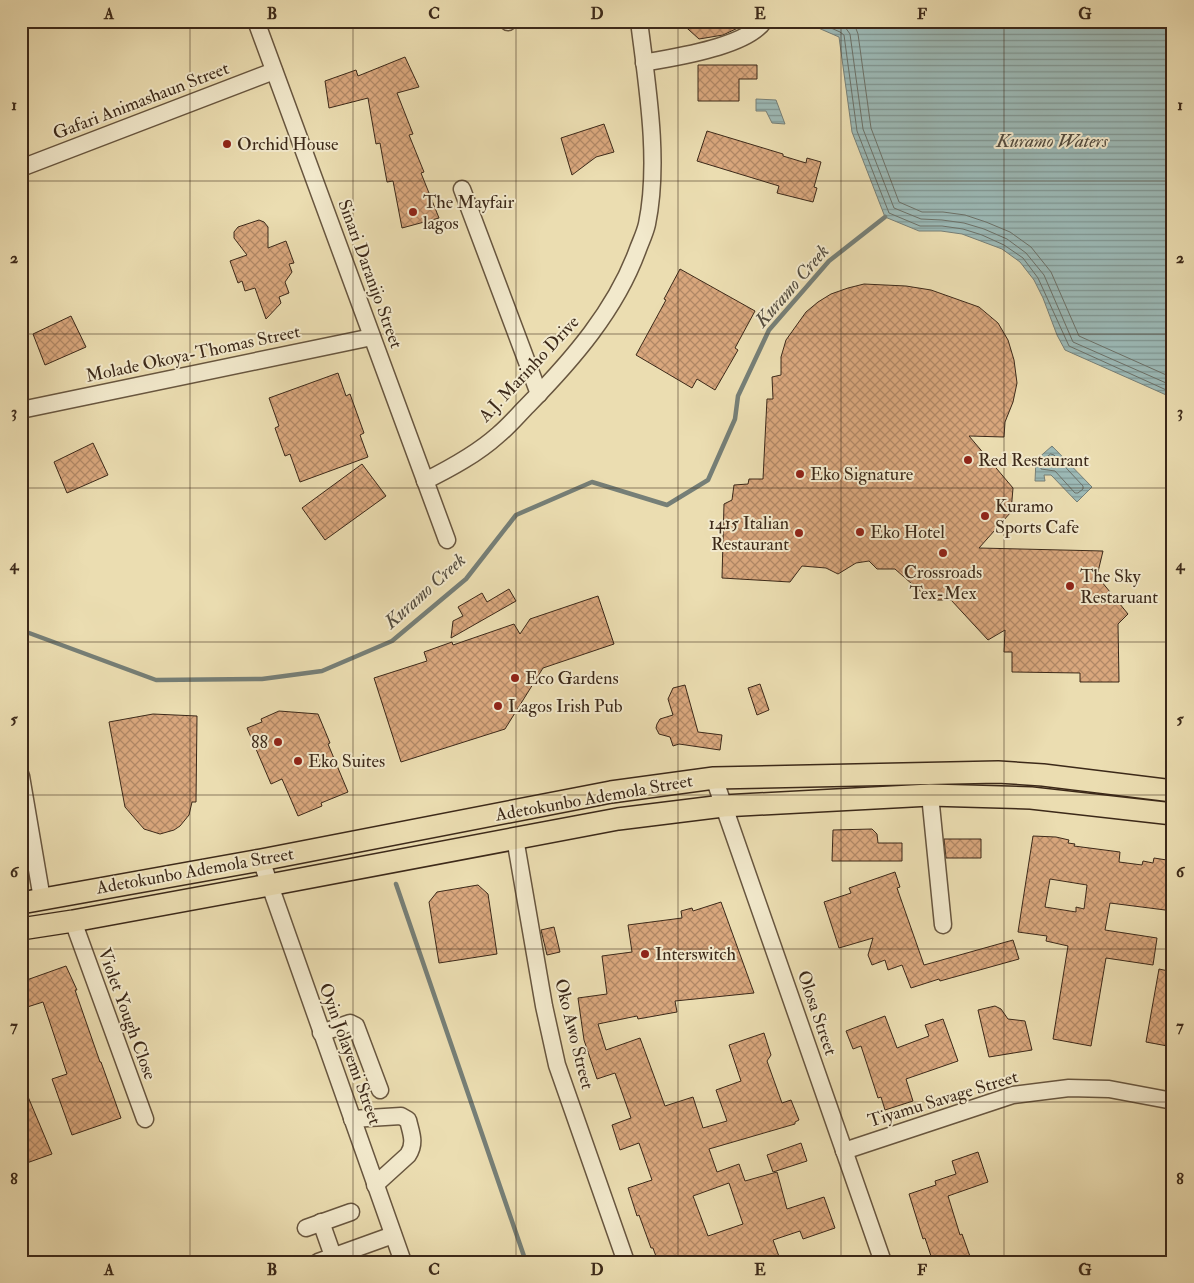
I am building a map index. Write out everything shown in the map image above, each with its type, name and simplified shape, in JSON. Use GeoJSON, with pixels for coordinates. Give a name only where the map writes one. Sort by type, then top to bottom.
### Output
{"type":"FeatureCollection","features":[{"type":"Feature","properties":{"kind":"main road","name":"Adetokunbo Ademola Street"},"geometry":{"type":"LineString","coordinates":[[21,903],[261,860],[611,792],[714,778],[998,772],[1043,775],[1173,791]]}},
{"type":"Feature","properties":{"kind":"main road","name":"Adetokunbo Ademola Street"},"geometry":{"type":"LineString","coordinates":[[21,929],[269,885],[618,819],[723,806],[930,795],[1031,798],[1173,814]]}},
{"type":"Feature","properties":{"kind":"street","name":"Sinari Daranijo Street"},"geometry":{"type":"LineString","coordinates":[[256,21],[447,540]]}},
{"type":"Feature","properties":{"kind":"street","name":"A.J. Marinho Drive"},"geometry":{"type":"LineString","coordinates":[[425,481],[454,467],[498,435],[539,394],[576,354],[613,303],[633,264],[647,225],[652,183],[650,115],[639,21]]}},
{"type":"Feature","properties":{"kind":"street"},"geometry":{"type":"LineString","coordinates":[[644,63],[723,46],[759,29],[764,21]]}},
{"type":"Feature","properties":{"kind":"street","name":"Gafari Animashaun Street"},"geometry":{"type":"LineString","coordinates":[[21,168],[274,70]]}},
{"type":"Feature","properties":{"kind":"street"},"geometry":{"type":"LineString","coordinates":[[462,189],[539,394]]}},
{"type":"Feature","properties":{"kind":"street","name":"Molade Okoya-Thomas Street"},"geometry":{"type":"LineString","coordinates":[[21,410],[372,337]]}},
{"type":"Feature","properties":{"kind":"street"},"geometry":{"type":"LineString","coordinates":[[21,776],[42,899]]}},
{"type":"Feature","properties":{"kind":"street","name":"Olosa Street"},"geometry":{"type":"LineString","coordinates":[[714,778],[883,1262]]}},
{"type":"Feature","properties":{"kind":"street"},"geometry":{"type":"LineString","coordinates":[[930,795],[943,925]]}},
{"type":"Feature","properties":{"kind":"street","name":"Oko Awo Street"},"geometry":{"type":"LineString","coordinates":[[515,838],[544,1006],[557,1065],[626,1262]]}},
{"type":"Feature","properties":{"kind":"street","name":"Oyin Jolayemi Street"},"geometry":{"type":"LineString","coordinates":[[261,860],[402,1262]]}},
{"type":"Feature","properties":{"kind":"street","name":"Violet Yough Close"},"geometry":{"type":"LineString","coordinates":[[73,921],[145,1120]]}},
{"type":"Feature","properties":{"kind":"street"},"geometry":{"type":"LineString","coordinates":[[321,1033],[350,1023],[356,1026],[380,1090]]}},
{"type":"Feature","properties":{"kind":"street","name":"Tiyamu Savage Street"},"geometry":{"type":"LineString","coordinates":[[844,1151],[977,1106],[1013,1095],[1032,1092],[1069,1088],[1109,1089],[1173,1101]]}},
{"type":"Feature","properties":{"kind":"street"},"geometry":{"type":"LineString","coordinates":[[352,1119],[401,1116],[408,1120],[414,1141],[412,1150],[375,1185]]}},
{"type":"Feature","properties":{"kind":"street"},"geometry":{"type":"LineString","coordinates":[[351,1212],[314,1225],[326,1259],[393,1235]]}},
{"type":"Feature","properties":{"kind":"water","name":"Kuramo Waters"},"geometry":{"type":"Polygon","coordinates":[[[815,21],[1173,21],[1173,398],[1065,350],[1034,280],[1020,262],[1002,249],[962,234],[941,231],[919,231],[885,217],[852,132],[839,37],[816,27],[815,21]]]}},
{"type":"Feature","properties":{"kind":"water"},"geometry":{"type":"Polygon","coordinates":[[[756,99],[776,100],[785,124],[772,123],[766,111],[756,111],[756,99]]]}},
{"type":"Feature","properties":{"kind":"water"},"geometry":{"type":"Polygon","coordinates":[[[1052,446],[1092,487],[1077,502],[1051,475],[1044,475],[1045,481],[1035,481],[1036,460],[1052,446]]]}},
{"type":"Feature","properties":{"kind":"building"},"geometry":{"type":"Polygon","coordinates":[[[679,21],[745,21],[740,27],[723,35],[699,39],[679,21]]]}},
{"type":"Feature","properties":{"kind":"building"},"geometry":{"type":"Polygon","coordinates":[[[405,57],[419,87],[397,93],[413,134],[409,135],[424,172],[421,173],[439,218],[402,228],[393,181],[387,182],[380,143],[376,144],[368,98],[329,108],[325,81],[356,70],[358,76],[405,57]]]}},
{"type":"Feature","properties":{"kind":"building"},"geometry":{"type":"Polygon","coordinates":[[[698,65],[757,65],[757,79],[739,79],[739,101],[698,101],[698,65]]]}},
{"type":"Feature","properties":{"kind":"building"},"geometry":{"type":"Polygon","coordinates":[[[604,124],[614,152],[596,157],[572,175],[561,138],[604,124]]]}},
{"type":"Feature","properties":{"kind":"building"},"geometry":{"type":"Polygon","coordinates":[[[707,131],[806,163],[807,158],[821,162],[814,187],[817,188],[813,202],[777,193],[779,186],[697,161],[707,131]]]}},
{"type":"Feature","properties":{"kind":"building"},"geometry":{"type":"Polygon","coordinates":[[[259,220],[268,227],[268,248],[286,241],[294,263],[289,264],[292,272],[285,282],[289,293],[279,297],[281,303],[266,319],[255,288],[245,291],[242,281],[238,283],[230,261],[247,255],[234,238],[234,232],[238,227],[259,220]]]}},
{"type":"Feature","properties":{"kind":"building"},"geometry":{"type":"Polygon","coordinates":[[[680,269],[755,311],[735,348],[738,350],[715,390],[697,379],[692,388],[636,355],[666,300],[664,299],[680,269]]]}},
{"type":"Feature","properties":{"kind":"building","name":"Eko Hotel"},"geometry":{"type":"Polygon","coordinates":[[[864,284],[906,286],[931,290],[979,307],[998,323],[1008,340],[1014,360],[1017,383],[1013,402],[1005,422],[1004,437],[969,436],[1013,488],[1011,512],[979,548],[1103,551],[1097,576],[1128,614],[1118,624],[1119,682],[1080,682],[1080,673],[1012,672],[1012,652],[1004,652],[1005,630],[988,640],[951,600],[930,600],[895,569],[877,569],[869,561],[856,563],[838,574],[826,568],[802,566],[790,582],[722,578],[724,504],[732,500],[734,485],[748,484],[749,479],[763,479],[767,399],[773,399],[772,377],[781,375],[781,357],[786,340],[806,312],[818,302],[831,294],[864,284]]]}},
{"type":"Feature","properties":{"kind":"building"},"geometry":{"type":"Polygon","coordinates":[[[71,316],[86,347],[45,365],[33,334],[71,316]]]}},
{"type":"Feature","properties":{"kind":"building"},"geometry":{"type":"Polygon","coordinates":[[[338,373],[346,396],[350,394],[364,433],[360,435],[368,457],[300,482],[290,454],[285,456],[275,428],[279,426],[269,398],[338,373]]]}},
{"type":"Feature","properties":{"kind":"building"},"geometry":{"type":"Polygon","coordinates":[[[93,443],[108,475],[67,493],[54,462],[93,443]]]}},
{"type":"Feature","properties":{"kind":"building"},"geometry":{"type":"Polygon","coordinates":[[[362,464],[386,496],[325,540],[302,508],[362,464]]]}},
{"type":"Feature","properties":{"kind":"building"},"geometry":{"type":"Polygon","coordinates":[[[509,589],[516,601],[451,638],[453,621],[463,616],[458,607],[482,593],[487,602],[509,589]]]}},
{"type":"Feature","properties":{"kind":"building"},"geometry":{"type":"Polygon","coordinates":[[[598,596],[614,644],[543,668],[505,729],[401,762],[374,678],[427,661],[424,652],[452,642],[453,645],[514,624],[520,634],[530,619],[598,596]]]}},
{"type":"Feature","properties":{"kind":"building"},"geometry":{"type":"Polygon","coordinates":[[[760,684],[769,710],[757,715],[748,688],[760,684]]]}},
{"type":"Feature","properties":{"kind":"building"},"geometry":{"type":"Polygon","coordinates":[[[685,685],[698,732],[722,735],[720,750],[679,744],[673,746],[670,737],[659,734],[656,728],[660,719],[673,715],[668,699],[673,688],[685,685]]]}},
{"type":"Feature","properties":{"kind":"building","name":"Eko Suites"},"geometry":{"type":"Polygon","coordinates":[[[279,711],[318,714],[348,792],[321,803],[322,806],[298,816],[282,779],[271,784],[247,728],[262,722],[261,719],[279,711]]]}},
{"type":"Feature","properties":{"kind":"building"},"geometry":{"type":"Polygon","coordinates":[[[153,714],[197,716],[196,802],[192,802],[189,815],[180,826],[160,834],[144,829],[125,807],[109,722],[153,714]]]}},
{"type":"Feature","properties":{"kind":"building"},"geometry":{"type":"Polygon","coordinates":[[[872,829],[877,834],[878,843],[902,843],[902,861],[832,861],[833,830],[872,829]]]}},
{"type":"Feature","properties":{"kind":"building"},"geometry":{"type":"Polygon","coordinates":[[[1033,836],[1056,837],[1069,840],[1068,843],[1075,844],[1074,846],[1120,852],[1119,862],[1142,865],[1143,861],[1153,863],[1154,858],[1173,861],[1173,911],[1110,903],[1105,930],[1157,938],[1153,965],[1106,958],[1091,1046],[1053,1039],[1068,946],[1046,941],[1047,936],[1018,932],[1033,836]],[[1050,879],[1045,907],[1076,912],[1076,907],[1084,909],[1087,885],[1050,879]]]}},
{"type":"Feature","properties":{"kind":"building"},"geometry":{"type":"Polygon","coordinates":[[[944,839],[981,839],[981,858],[946,858],[944,839]]]}},
{"type":"Feature","properties":{"kind":"building"},"geometry":{"type":"Polygon","coordinates":[[[895,872],[900,887],[897,888],[924,965],[1013,940],[1019,959],[911,988],[902,965],[888,970],[885,960],[872,965],[868,955],[873,938],[839,948],[824,902],[851,893],[849,888],[895,872]]]}},
{"type":"Feature","properties":{"kind":"building"},"geometry":{"type":"Polygon","coordinates":[[[478,885],[488,894],[497,954],[439,963],[429,902],[437,892],[478,885]]]}},
{"type":"Feature","properties":{"kind":"building"},"geometry":{"type":"Polygon","coordinates":[[[721,902],[754,993],[675,1001],[677,1012],[638,1019],[637,1016],[598,1024],[606,1050],[640,1038],[665,1106],[693,1097],[703,1128],[727,1121],[716,1090],[741,1081],[729,1045],[764,1033],[771,1055],[767,1061],[782,1103],[791,1100],[799,1120],[795,1124],[709,1149],[717,1172],[739,1164],[745,1181],[777,1172],[787,1209],[824,1197],[835,1228],[803,1239],[800,1231],[773,1240],[781,1262],[658,1262],[639,1215],[637,1216],[628,1188],[652,1180],[639,1143],[620,1150],[612,1125],[631,1118],[615,1073],[597,1079],[584,1040],[578,998],[607,994],[602,956],[632,952],[628,925],[682,918],[681,911],[692,908],[693,911],[721,902]],[[729,1183],[693,1196],[708,1236],[743,1224],[729,1183]]]}},
{"type":"Feature","properties":{"kind":"building"},"geometry":{"type":"Polygon","coordinates":[[[554,927],[560,952],[547,955],[541,930],[554,927]]]}},
{"type":"Feature","properties":{"kind":"building"},"geometry":{"type":"Polygon","coordinates":[[[66,966],[77,990],[75,990],[121,1118],[72,1135],[52,1079],[67,1074],[43,1002],[21,1009],[21,982],[66,966]]]}},
{"type":"Feature","properties":{"kind":"building"},"geometry":{"type":"Polygon","coordinates":[[[1159,969],[1173,972],[1173,1047],[1146,1042],[1159,969]]]}},
{"type":"Feature","properties":{"kind":"building"},"geometry":{"type":"Polygon","coordinates":[[[995,1006],[1001,1009],[1008,1019],[1025,1021],[1032,1050],[989,1057],[978,1010],[995,1006]]]}},
{"type":"Feature","properties":{"kind":"building"},"geometry":{"type":"Polygon","coordinates":[[[885,1016],[897,1048],[929,1036],[925,1025],[943,1019],[958,1061],[906,1079],[913,1101],[885,1110],[881,1097],[878,1098],[861,1046],[853,1049],[846,1031],[885,1016]]]}},
{"type":"Feature","properties":{"kind":"building"},"geometry":{"type":"Polygon","coordinates":[[[21,1080],[52,1154],[21,1165],[21,1080]]]}},
{"type":"Feature","properties":{"kind":"building"},"geometry":{"type":"Polygon","coordinates":[[[801,1143],[807,1161],[773,1172],[767,1155],[801,1143]]]}},
{"type":"Feature","properties":{"kind":"building"},"geometry":{"type":"Polygon","coordinates":[[[978,1152],[988,1182],[948,1196],[960,1235],[962,1234],[972,1262],[933,1262],[925,1238],[923,1239],[909,1194],[936,1185],[935,1181],[956,1174],[952,1161],[978,1152]]]}},
{"type":"Feature","properties":{"kind":"waterway","name":"Kuramo Creek"},"geometry":{"type":"LineString","coordinates":[[21,630],[156,680],[262,679],[322,671],[392,641],[466,579],[516,515],[592,482],[667,505],[708,480],[735,419],[738,396],[769,330],[829,261],[885,217]]}},
{"type":"Feature","properties":{"kind":"waterway"},"geometry":{"type":"LineString","coordinates":[[396,884],[526,1262]]}},
{"type":"Feature","properties":{"kind":"place","name":"Orchid House"},"geometry":{"type":"Point","coordinates":[227,144]}},
{"type":"Feature","properties":{"kind":"place","name":"The Mayfair lagos"},"geometry":{"type":"Point","coordinates":[413,212]}},
{"type":"Feature","properties":{"kind":"place","name":"Red Restaurant"},"geometry":{"type":"Point","coordinates":[968,460]}},
{"type":"Feature","properties":{"kind":"place","name":"Eko Signature"},"geometry":{"type":"Point","coordinates":[800,474]}},
{"type":"Feature","properties":{"kind":"place","name":"Kuramo Sports Cafe"},"geometry":{"type":"Point","coordinates":[985,516]}},
{"type":"Feature","properties":{"kind":"place","name":"Eko Hotel"},"geometry":{"type":"Point","coordinates":[860,532]}},
{"type":"Feature","properties":{"kind":"place","name":"1415 Italian Restaurant"},"geometry":{"type":"Point","coordinates":[799,533]}},
{"type":"Feature","properties":{"kind":"place","name":"Crossroads Tex-Mex"},"geometry":{"type":"Point","coordinates":[943,553]}},
{"type":"Feature","properties":{"kind":"place","name":"The Sky Restaruant"},"geometry":{"type":"Point","coordinates":[1070,586]}},
{"type":"Feature","properties":{"kind":"place","name":"Eco Gardens"},"geometry":{"type":"Point","coordinates":[515,678]}},
{"type":"Feature","properties":{"kind":"place","name":"Lagos Irish Pub"},"geometry":{"type":"Point","coordinates":[498,706]}},
{"type":"Feature","properties":{"kind":"place","name":"88"},"geometry":{"type":"Point","coordinates":[278,742]}},
{"type":"Feature","properties":{"kind":"place","name":"Eko Suites"},"geometry":{"type":"Point","coordinates":[298,761]}},
{"type":"Feature","properties":{"kind":"place","name":"Interswitch"},"geometry":{"type":"Point","coordinates":[645,954]}}]}
